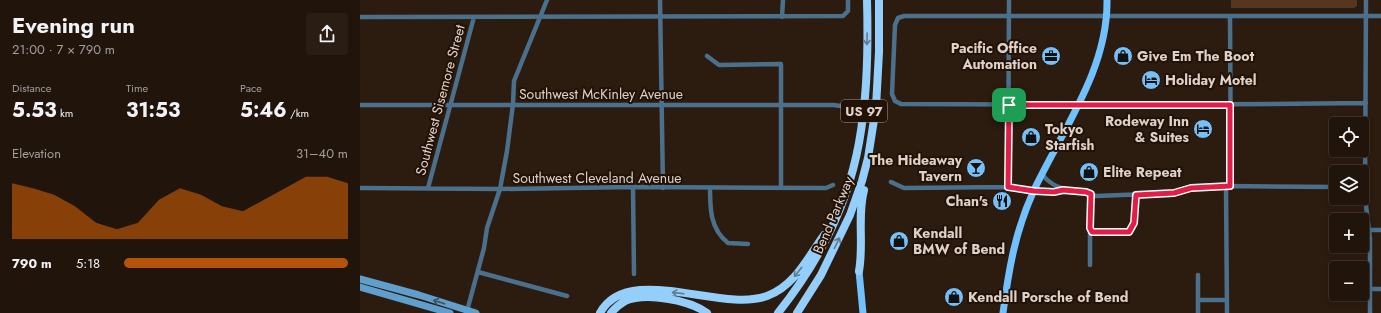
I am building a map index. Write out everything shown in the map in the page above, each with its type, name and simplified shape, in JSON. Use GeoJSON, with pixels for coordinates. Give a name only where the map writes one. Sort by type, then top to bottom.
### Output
{"type":"FeatureCollection","features":[{"type":"Feature","properties":{"kind":"highway","name":"Bend Parkway"},"geometry":{"type":"LineString","coordinates":[[778,313],[791,297],[819,254],[837,218],[848,187],[854,166],[863,116],[867,63],[868,0]]}},
{"type":"Feature","properties":{"kind":"highway","name":"Bend Parkway"},"geometry":{"type":"LineString","coordinates":[[796,313],[821,275],[850,215],[868,158],[874,125],[878,89],[879,0]]}},
{"type":"Feature","properties":{"kind":"highway"},"geometry":{"type":"LineString","coordinates":[[859,271],[862,257],[862,199],[866,186],[868,158]]}},
{"type":"Feature","properties":{"kind":"highway"},"geometry":{"type":"LineString","coordinates":[[600,313],[608,302],[615,297],[625,292],[634,290],[654,290],[733,300],[751,300],[768,296],[780,290],[792,279],[807,261],[837,218]]}},
{"type":"Feature","properties":{"kind":"highway"},"geometry":{"type":"LineString","coordinates":[[611,313],[615,308],[624,302],[642,298],[662,299],[687,303],[708,313]]}},
{"type":"Feature","properties":{"kind":"main road"},"geometry":{"type":"LineString","coordinates":[[1002,313],[1018,230],[1042,174],[1078,105],[1098,60],[1108,16],[1108,0]]}},
{"type":"Feature","properties":{"kind":"main road"},"geometry":{"type":"LineString","coordinates":[[859,271],[862,313]]}},
{"type":"Feature","properties":{"kind":"main road"},"geometry":{"type":"LineString","coordinates":[[360,279],[419,295],[467,312],[476,313]]}},
{"type":"Feature","properties":{"kind":"main road"},"geometry":{"type":"LineString","coordinates":[[360,287],[450,313]]}},
{"type":"Feature","properties":{"kind":"street"},"geometry":{"type":"LineString","coordinates":[[467,312],[478,272],[487,228],[500,189],[508,151],[514,81],[547,0]]}},
{"type":"Feature","properties":{"kind":"street"},"geometry":{"type":"LineString","coordinates":[[660,0],[663,188]]}},
{"type":"Feature","properties":{"kind":"street"},"geometry":{"type":"LineString","coordinates":[[782,17],[783,0]]}},
{"type":"Feature","properties":{"kind":"street"},"geometry":{"type":"LineString","coordinates":[[360,17],[843,16],[848,11],[848,0]]}},
{"type":"Feature","properties":{"kind":"street"},"geometry":{"type":"LineString","coordinates":[[1008,187],[1009,0]]}},
{"type":"Feature","properties":{"kind":"street"},"geometry":{"type":"LineString","coordinates":[[1365,165],[1366,0]]}},
{"type":"Feature","properties":{"kind":"street"},"geometry":{"type":"LineString","coordinates":[[1366,103],[1230,105],[901,104],[895,101],[892,94],[895,25],[898,18],[904,16],[1381,16]]}},
{"type":"Feature","properties":{"kind":"street"},"geometry":{"type":"LineString","coordinates":[[1227,313],[1230,16]]}},
{"type":"Feature","properties":{"kind":"street","name":"Southwest Sisemore Street"},"geometry":{"type":"LineString","coordinates":[[428,188],[474,17]]}},
{"type":"Feature","properties":{"kind":"street"},"geometry":{"type":"LineString","coordinates":[[707,56],[719,64],[781,64],[781,188]]}},
{"type":"Feature","properties":{"kind":"street","name":"Southwest McKinley Avenue"},"geometry":{"type":"LineString","coordinates":[[360,105],[780,104],[841,106]]}},
{"type":"Feature","properties":{"kind":"street"},"geometry":{"type":"LineString","coordinates":[[1042,174],[1051,184],[1063,190]]}},
{"type":"Feature","properties":{"kind":"street"},"geometry":{"type":"LineString","coordinates":[[891,182],[904,188],[1008,187],[1034,191],[1054,192],[1063,190],[1086,192],[1096,196],[1174,193],[1191,188],[1228,186],[1329,187]]}},
{"type":"Feature","properties":{"kind":"street","name":"Southwest Cleveland Avenue"},"geometry":{"type":"LineString","coordinates":[[360,188],[826,188],[833,185]]}},
{"type":"Feature","properties":{"kind":"street"},"geometry":{"type":"LineString","coordinates":[[633,187],[634,274]]}},
{"type":"Feature","properties":{"kind":"street"},"geometry":{"type":"LineString","coordinates":[[710,188],[711,216],[718,233],[728,243],[748,244]]}},
{"type":"Feature","properties":{"kind":"street"},"geometry":{"type":"LineString","coordinates":[[1090,265],[1091,194]]}},
{"type":"Feature","properties":{"kind":"street"},"geometry":{"type":"LineString","coordinates":[[1090,228],[1092,232],[1129,232],[1134,223],[1136,195]]}},
{"type":"Feature","properties":{"kind":"street"},"geometry":{"type":"LineString","coordinates":[[1370,313],[1369,230],[1381,230]]}},
{"type":"Feature","properties":{"kind":"street"},"geometry":{"type":"LineString","coordinates":[[478,272],[567,296]]}},
{"type":"Feature","properties":{"kind":"street"},"geometry":{"type":"LineString","coordinates":[[1198,276],[1198,313]]}},
{"type":"Feature","properties":{"kind":"street"},"geometry":{"type":"LineString","coordinates":[[1370,290],[1381,289]]}},
{"type":"Feature","properties":{"kind":"street"},"geometry":{"type":"LineString","coordinates":[[1199,300],[1227,300]]}},
{"type":"Feature","properties":{"kind":"shaded area"},"geometry":{"type":"Polygon","coordinates":[[[1231,0],[1357,0],[1357,6],[1354,8],[1231,8],[1231,0]]]}},
{"type":"Feature","properties":{"kind":"place","name":"Pacific Office Automation"},"geometry":{"type":"Point","coordinates":[1051,56]}},
{"type":"Feature","properties":{"kind":"place","name":"Give Em The Boot"},"geometry":{"type":"Point","coordinates":[1123,56]}},
{"type":"Feature","properties":{"kind":"place","name":"Holiday Motel"},"geometry":{"type":"Point","coordinates":[1151,80]}},
{"type":"Feature","properties":{"kind":"place","name":"Rodeway Inn & Suites"},"geometry":{"type":"Point","coordinates":[1203,129]}},
{"type":"Feature","properties":{"kind":"place","name":"Tokyo Starfish"},"geometry":{"type":"Point","coordinates":[1031,137]}},
{"type":"Feature","properties":{"kind":"place","name":"The Hideaway Tavern"},"geometry":{"type":"Point","coordinates":[976,168]}},
{"type":"Feature","properties":{"kind":"place","name":"Elite Repeat"},"geometry":{"type":"Point","coordinates":[1089,172]}},
{"type":"Feature","properties":{"kind":"place","name":"Chan's"},"geometry":{"type":"Point","coordinates":[1002,201]}},
{"type":"Feature","properties":{"kind":"place","name":"Kendall BMW of Bend"},"geometry":{"type":"Point","coordinates":[899,241]}},
{"type":"Feature","properties":{"kind":"place","name":"Kendall Porsche of Bend"},"geometry":{"type":"Point","coordinates":[954,297]}},
{"type":"Feature","properties":{"kind":"route"},"geometry":{"type":"LineString","coordinates":[[1009,105],[1230,105],[1230,186],[1191,188],[1174,193],[1136,195],[1134,223],[1129,232],[1092,232],[1090,228],[1091,194],[1086,192],[1063,190],[1054,192],[1034,191],[1008,187],[1009,105]]}}]}
